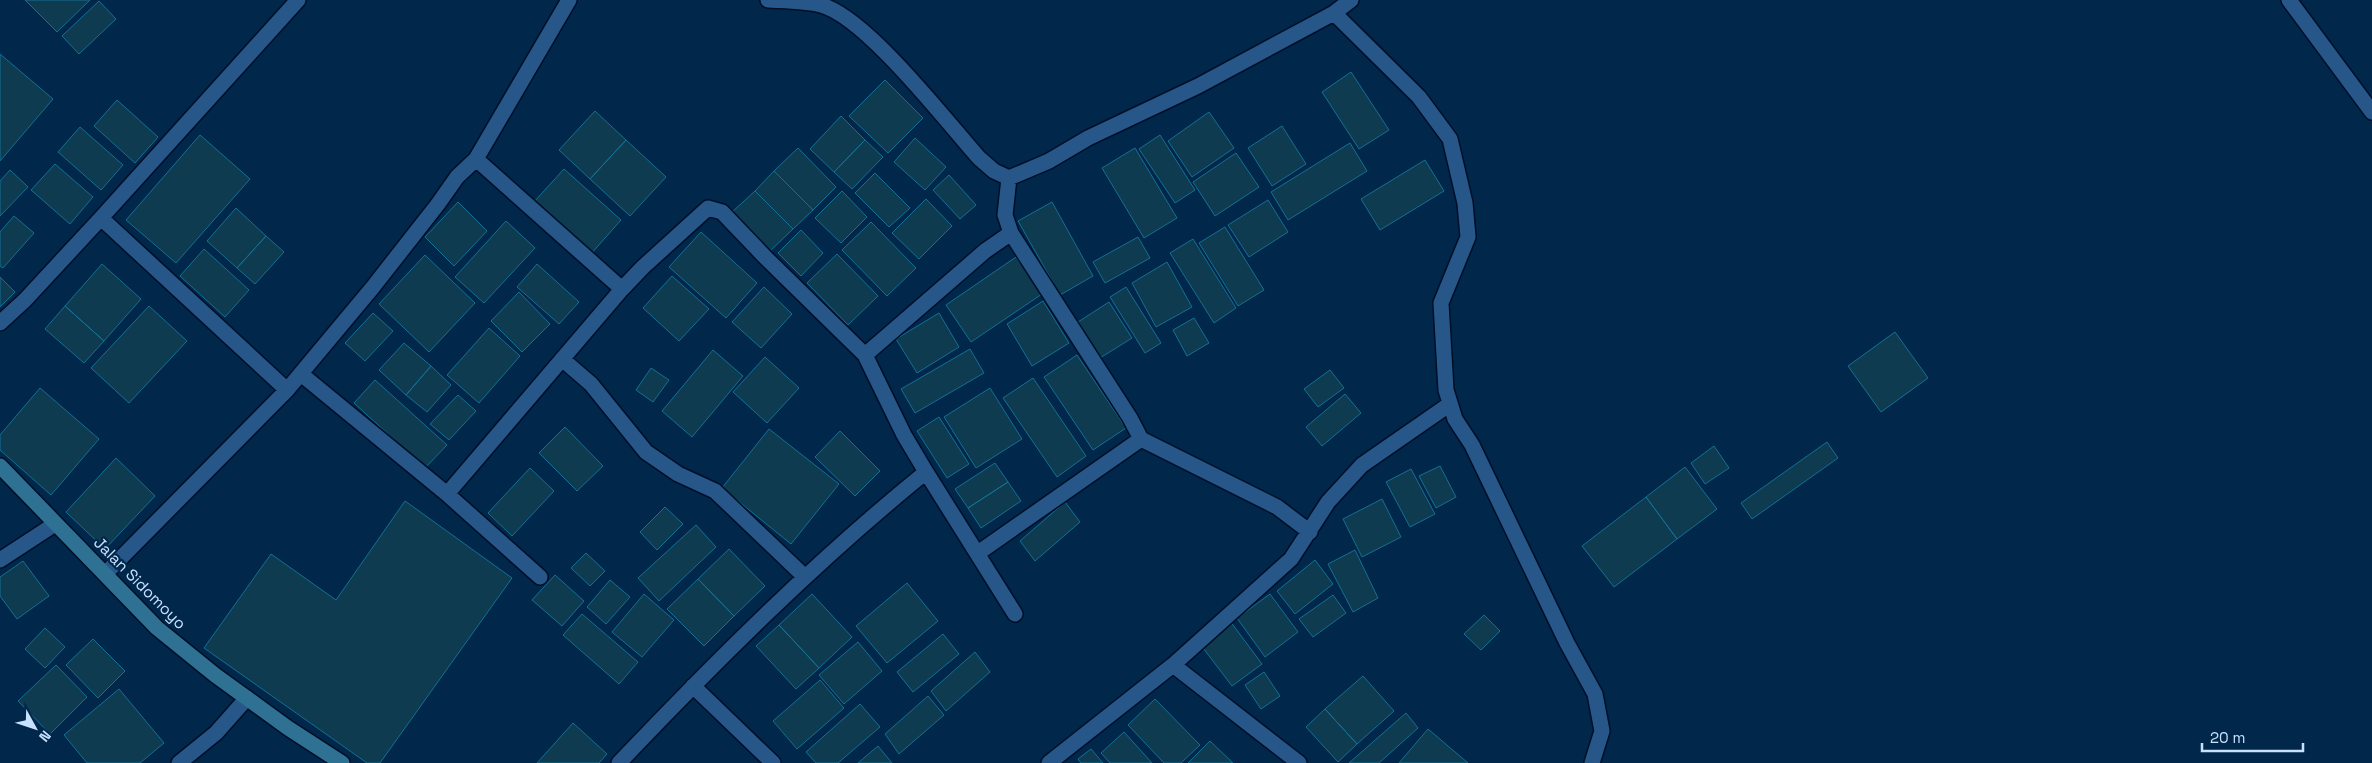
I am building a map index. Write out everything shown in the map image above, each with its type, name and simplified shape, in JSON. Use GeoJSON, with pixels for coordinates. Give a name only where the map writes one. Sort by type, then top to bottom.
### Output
{"type":"FeatureCollection","features":[{"type":"Feature","properties":{"kind":"main road","name":"Jalan Sidomoyo"},"geometry":{"type":"LineString","coordinates":[[0,466],[55,524],[106,573],[157,628],[288,728],[342,763]]}},
{"type":"Feature","properties":{"kind":"street"},"geometry":{"type":"LineString","coordinates":[[0,323],[25,300],[102,218],[298,0]]}},
{"type":"Feature","properties":{"kind":"street"},"geometry":{"type":"LineString","coordinates":[[106,573],[287,390],[385,272],[457,177],[476,159],[569,0]]}},
{"type":"Feature","properties":{"kind":"street"},"geometry":{"type":"LineString","coordinates":[[768,0],[822,5],[851,21],[883,50],[979,158],[994,170],[1009,178]]}},
{"type":"Feature","properties":{"kind":"street"},"geometry":{"type":"LineString","coordinates":[[1009,178],[1049,161],[1088,138],[1198,86],[1334,13],[1351,0]]}},
{"type":"Feature","properties":{"kind":"street"},"geometry":{"type":"LineString","coordinates":[[2291,1],[2372,112]]}},
{"type":"Feature","properties":{"kind":"street"},"geometry":{"type":"LineString","coordinates":[[1334,13],[1419,97],[1450,139],[1465,203],[1468,236],[1441,303],[1446,390],[1455,419],[1472,445],[1567,643],[1595,694],[1602,731],[1592,763]]}},
{"type":"Feature","properties":{"kind":"street"},"geometry":{"type":"LineString","coordinates":[[476,159],[622,289]]}},
{"type":"Feature","properties":{"kind":"street"},"geometry":{"type":"LineString","coordinates":[[1009,178],[1005,215],[1012,233],[1130,418],[1141,439],[1277,507],[1310,532]]}},
{"type":"Feature","properties":{"kind":"street"},"geometry":{"type":"LineString","coordinates":[[447,494],[622,289],[693,220],[708,208],[722,212],[865,355],[904,435],[1015,614]]}},
{"type":"Feature","properties":{"kind":"street"},"geometry":{"type":"LineString","coordinates":[[102,218],[287,390]]}},
{"type":"Feature","properties":{"kind":"street"},"geometry":{"type":"LineString","coordinates":[[865,355],[985,251],[1012,233]]}},
{"type":"Feature","properties":{"kind":"street"},"geometry":{"type":"LineString","coordinates":[[562,359],[591,384],[646,452],[678,474],[715,491],[805,577]]}},
{"type":"Feature","properties":{"kind":"street"},"geometry":{"type":"LineString","coordinates":[[301,374],[447,494],[540,577]]}},
{"type":"Feature","properties":{"kind":"street"},"geometry":{"type":"LineString","coordinates":[[1049,763],[1173,665],[1291,560],[1328,502],[1362,465],[1450,404]]}},
{"type":"Feature","properties":{"kind":"street"},"geometry":{"type":"LineString","coordinates":[[978,553],[1141,439]]}},
{"type":"Feature","properties":{"kind":"street"},"geometry":{"type":"LineString","coordinates":[[619,763],[693,686],[805,577],[926,472]]}},
{"type":"Feature","properties":{"kind":"street"},"geometry":{"type":"LineString","coordinates":[[0,560],[55,524]]}},
{"type":"Feature","properties":{"kind":"street"},"geometry":{"type":"LineString","coordinates":[[1173,665],[1299,763]]}},
{"type":"Feature","properties":{"kind":"street"},"geometry":{"type":"LineString","coordinates":[[693,686],[773,763]]}},
{"type":"Feature","properties":{"kind":"street"},"geometry":{"type":"LineString","coordinates":[[179,763],[216,733],[247,698]]}},
{"type":"Feature","properties":{"kind":"building"},"geometry":{"type":"Polygon","coordinates":[[[25,0],[90,0],[57,32],[25,0]]]}},
{"type":"Feature","properties":{"kind":"building"},"geometry":{"type":"Polygon","coordinates":[[[99,1],[116,19],[79,54],[62,36],[99,1]]]}},
{"type":"Feature","properties":{"kind":"building"},"geometry":{"type":"Polygon","coordinates":[[[0,54],[53,99],[0,161],[0,54]]]}},
{"type":"Feature","properties":{"kind":"building"},"geometry":{"type":"Polygon","coordinates":[[[1351,72],[1389,130],[1359,149],[1322,92],[1351,72]]]}},
{"type":"Feature","properties":{"kind":"building"},"geometry":{"type":"Polygon","coordinates":[[[885,80],[923,118],[888,153],[849,116],[885,80]]]}},
{"type":"Feature","properties":{"kind":"building"},"geometry":{"type":"Polygon","coordinates":[[[117,100],[158,137],[135,163],[94,126],[117,100]]]}},
{"type":"Feature","properties":{"kind":"building"},"geometry":{"type":"Polygon","coordinates":[[[595,111],[626,140],[590,179],[559,150],[595,111]]]}},
{"type":"Feature","properties":{"kind":"building"},"geometry":{"type":"Polygon","coordinates":[[[1209,112],[1234,148],[1192,177],[1168,141],[1209,112]]]}},
{"type":"Feature","properties":{"kind":"building"},"geometry":{"type":"Polygon","coordinates":[[[841,116],[865,140],[834,172],[810,149],[841,116]]]}},
{"type":"Feature","properties":{"kind":"building"},"geometry":{"type":"Polygon","coordinates":[[[1282,126],[1306,164],[1272,186],[1248,148],[1282,126]]]}},
{"type":"Feature","properties":{"kind":"building"},"geometry":{"type":"Polygon","coordinates":[[[80,127],[123,165],[101,190],[58,152],[80,127]]]}},
{"type":"Feature","properties":{"kind":"building"},"geometry":{"type":"Polygon","coordinates":[[[200,135],[250,179],[176,263],[126,220],[200,135]]]}},
{"type":"Feature","properties":{"kind":"building"},"geometry":{"type":"Polygon","coordinates":[[[1160,135],[1195,190],[1175,203],[1139,149],[1160,135]]]}},
{"type":"Feature","properties":{"kind":"building"},"geometry":{"type":"Polygon","coordinates":[[[915,138],[946,167],[925,190],[894,162],[915,138]]]}},
{"type":"Feature","properties":{"kind":"building"},"geometry":{"type":"Polygon","coordinates":[[[626,140],[666,177],[630,216],[590,179],[626,140]]]}},
{"type":"Feature","properties":{"kind":"building"},"geometry":{"type":"Polygon","coordinates":[[[865,140],[883,157],[852,189],[834,172],[865,140]]]}},
{"type":"Feature","properties":{"kind":"building"},"geometry":{"type":"Polygon","coordinates":[[[1350,143],[1367,171],[1288,220],[1271,192],[1350,143]]]}},
{"type":"Feature","properties":{"kind":"building"},"geometry":{"type":"Polygon","coordinates":[[[798,148],[836,187],[813,210],[774,171],[798,148]]]}},
{"type":"Feature","properties":{"kind":"building"},"geometry":{"type":"Polygon","coordinates":[[[1135,148],[1177,218],[1144,238],[1102,168],[1135,148]]]}},
{"type":"Feature","properties":{"kind":"building"},"geometry":{"type":"Polygon","coordinates":[[[1236,153],[1259,187],[1215,216],[1193,182],[1236,153]]]}},
{"type":"Feature","properties":{"kind":"building"},"geometry":{"type":"Polygon","coordinates":[[[1425,160],[1444,191],[1380,230],[1361,199],[1425,160]]]}},
{"type":"Feature","properties":{"kind":"building"},"geometry":{"type":"Polygon","coordinates":[[[55,164],[93,197],[70,224],[31,190],[55,164]]]}},
{"type":"Feature","properties":{"kind":"building"},"geometry":{"type":"Polygon","coordinates":[[[564,169],[621,220],[590,255],[533,203],[564,169]]]}},
{"type":"Feature","properties":{"kind":"building"},"geometry":{"type":"Polygon","coordinates":[[[10,170],[28,187],[0,216],[0,181],[10,170]]]}},
{"type":"Feature","properties":{"kind":"building"},"geometry":{"type":"Polygon","coordinates":[[[774,171],[813,210],[793,229],[755,191],[774,171]]]}},
{"type":"Feature","properties":{"kind":"building"},"geometry":{"type":"Polygon","coordinates":[[[875,173],[910,208],[889,227],[855,193],[875,173]]]}},
{"type":"Feature","properties":{"kind":"building"},"geometry":{"type":"Polygon","coordinates":[[[949,175],[976,205],[960,219],[933,190],[949,175]]]}},
{"type":"Feature","properties":{"kind":"building"},"geometry":{"type":"Polygon","coordinates":[[[755,191],[793,229],[769,252],[731,213],[755,191]]]}},
{"type":"Feature","properties":{"kind":"building"},"geometry":{"type":"Polygon","coordinates":[[[842,191],[867,217],[841,243],[815,218],[842,191]]]}},
{"type":"Feature","properties":{"kind":"building"},"geometry":{"type":"Polygon","coordinates":[[[926,199],[952,226],[919,259],[892,233],[926,199]]]}},
{"type":"Feature","properties":{"kind":"building"},"geometry":{"type":"Polygon","coordinates":[[[1268,200],[1288,232],[1249,257],[1228,225],[1268,200]]]}},
{"type":"Feature","properties":{"kind":"building"},"geometry":{"type":"Polygon","coordinates":[[[458,202],[487,231],[454,266],[425,237],[458,202]]]}},
{"type":"Feature","properties":{"kind":"building"},"geometry":{"type":"Polygon","coordinates":[[[1052,202],[1093,276],[1060,295],[1018,221],[1052,202]]]}},
{"type":"Feature","properties":{"kind":"building"},"geometry":{"type":"Polygon","coordinates":[[[236,208],[266,236],[237,268],[207,241],[236,208]]]}},
{"type":"Feature","properties":{"kind":"building"},"geometry":{"type":"Polygon","coordinates":[[[14,216],[34,233],[3,268],[0,266],[0,232],[14,216]]]}},
{"type":"Feature","properties":{"kind":"building"},"geometry":{"type":"Polygon","coordinates":[[[506,221],[535,248],[484,303],[455,277],[506,221]]]}},
{"type":"Feature","properties":{"kind":"building"},"geometry":{"type":"Polygon","coordinates":[[[871,222],[916,268],[887,296],[842,250],[871,222]]]}},
{"type":"Feature","properties":{"kind":"building"},"geometry":{"type":"Polygon","coordinates":[[[1225,227],[1264,290],[1238,306],[1199,243],[1225,227]]]}},
{"type":"Feature","properties":{"kind":"building"},"geometry":{"type":"Polygon","coordinates":[[[801,230],[823,253],[801,276],[778,253],[801,230]]]}},
{"type":"Feature","properties":{"kind":"building"},"geometry":{"type":"Polygon","coordinates":[[[701,232],[757,283],[726,318],[669,267],[701,232]]]}},
{"type":"Feature","properties":{"kind":"building"},"geometry":{"type":"Polygon","coordinates":[[[266,236],[284,252],[255,284],[237,268],[266,236]]]}},
{"type":"Feature","properties":{"kind":"building"},"geometry":{"type":"Polygon","coordinates":[[[1138,237],[1150,258],[1105,283],[1093,262],[1138,237]]]}},
{"type":"Feature","properties":{"kind":"building"},"geometry":{"type":"Polygon","coordinates":[[[1193,239],[1236,308],[1214,323],[1170,253],[1193,239]]]}},
{"type":"Feature","properties":{"kind":"building"},"geometry":{"type":"Polygon","coordinates":[[[204,249],[249,290],[225,317],[180,276],[204,249]]]}},
{"type":"Feature","properties":{"kind":"building"},"geometry":{"type":"Polygon","coordinates":[[[837,254],[878,296],[848,325],[807,283],[837,254]]]}},
{"type":"Feature","properties":{"kind":"building"},"geometry":{"type":"Polygon","coordinates":[[[425,255],[475,303],[429,352],[379,304],[425,255]]]}},
{"type":"Feature","properties":{"kind":"building"},"geometry":{"type":"Polygon","coordinates":[[[1016,257],[1042,294],[971,342],[946,305],[1016,257]]]}},
{"type":"Feature","properties":{"kind":"building"},"geometry":{"type":"Polygon","coordinates":[[[1167,262],[1192,307],[1156,327],[1132,283],[1167,262]]]}},
{"type":"Feature","properties":{"kind":"building"},"geometry":{"type":"Polygon","coordinates":[[[102,264],[141,299],[104,341],[65,306],[102,264]]]}},
{"type":"Feature","properties":{"kind":"building"},"geometry":{"type":"Polygon","coordinates":[[[537,264],[579,302],[559,324],[517,287],[537,264]]]}},
{"type":"Feature","properties":{"kind":"building"},"geometry":{"type":"Polygon","coordinates":[[[672,276],[709,309],[679,341],[643,308],[672,276]]]}},
{"type":"Feature","properties":{"kind":"building"},"geometry":{"type":"Polygon","coordinates":[[[0,277],[15,292],[0,307],[0,277]]]}},
{"type":"Feature","properties":{"kind":"building"},"geometry":{"type":"Polygon","coordinates":[[[764,287],[792,314],[761,348],[732,322],[764,287]]]}},
{"type":"Feature","properties":{"kind":"building"},"geometry":{"type":"Polygon","coordinates":[[[1126,287],[1161,343],[1145,353],[1110,297],[1126,287]]]}},
{"type":"Feature","properties":{"kind":"building"},"geometry":{"type":"Polygon","coordinates":[[[519,292],[550,324],[522,352],[491,321],[519,292]]]}},
{"type":"Feature","properties":{"kind":"building"},"geometry":{"type":"Polygon","coordinates":[[[1043,301],[1069,343],[1032,366],[1007,324],[1043,301]]]}},
{"type":"Feature","properties":{"kind":"building"},"geometry":{"type":"Polygon","coordinates":[[[1109,302],[1132,338],[1100,358],[1078,322],[1109,302]]]}},
{"type":"Feature","properties":{"kind":"building"},"geometry":{"type":"Polygon","coordinates":[[[65,306],[104,341],[84,363],[45,329],[65,306]]]}},
{"type":"Feature","properties":{"kind":"building"},"geometry":{"type":"Polygon","coordinates":[[[149,306],[187,341],[129,403],[91,368],[149,306]]]}},
{"type":"Feature","properties":{"kind":"building"},"geometry":{"type":"Polygon","coordinates":[[[373,313],[393,331],[365,361],[345,343],[373,313]]]}},
{"type":"Feature","properties":{"kind":"building"},"geometry":{"type":"Polygon","coordinates":[[[939,313],[959,347],[917,373],[896,339],[939,313]]]}},
{"type":"Feature","properties":{"kind":"building"},"geometry":{"type":"Polygon","coordinates":[[[1194,318],[1209,343],[1187,356],[1173,330],[1194,318]]]}},
{"type":"Feature","properties":{"kind":"building"},"geometry":{"type":"Polygon","coordinates":[[[489,328],[520,356],[479,403],[447,375],[489,328]]]}},
{"type":"Feature","properties":{"kind":"building"},"geometry":{"type":"Polygon","coordinates":[[[1895,332],[1928,378],[1881,412],[1848,366],[1895,332]]]}},
{"type":"Feature","properties":{"kind":"building"},"geometry":{"type":"Polygon","coordinates":[[[404,343],[431,366],[406,395],[379,370],[404,343]]]}},
{"type":"Feature","properties":{"kind":"building"},"geometry":{"type":"Polygon","coordinates":[[[970,349],[984,373],[915,413],[901,389],[970,349]]]}},
{"type":"Feature","properties":{"kind":"building"},"geometry":{"type":"Polygon","coordinates":[[[713,350],[743,376],[692,437],[662,411],[713,350]]]}},
{"type":"Feature","properties":{"kind":"building"},"geometry":{"type":"Polygon","coordinates":[[[1077,355],[1126,428],[1093,450],[1044,377],[1077,355]]]}},
{"type":"Feature","properties":{"kind":"building"},"geometry":{"type":"Polygon","coordinates":[[[765,357],[799,388],[767,423],[733,392],[765,357]]]}},
{"type":"Feature","properties":{"kind":"building"},"geometry":{"type":"Polygon","coordinates":[[[431,366],[451,385],[427,412],[406,395],[431,366]]]}},
{"type":"Feature","properties":{"kind":"building"},"geometry":{"type":"Polygon","coordinates":[[[651,368],[669,380],[653,402],[636,390],[651,368]]]}},
{"type":"Feature","properties":{"kind":"building"},"geometry":{"type":"Polygon","coordinates":[[[1330,370],[1344,388],[1318,407],[1304,389],[1330,370]]]}},
{"type":"Feature","properties":{"kind":"building"},"geometry":{"type":"Polygon","coordinates":[[[1033,378],[1086,456],[1057,477],[1003,398],[1033,378]]]}},
{"type":"Feature","properties":{"kind":"building"},"geometry":{"type":"Polygon","coordinates":[[[375,380],[447,445],[425,468],[354,403],[375,380]]]}},
{"type":"Feature","properties":{"kind":"building"},"geometry":{"type":"Polygon","coordinates":[[[40,388],[99,439],[51,495],[0,450],[0,435],[40,388]]]}},
{"type":"Feature","properties":{"kind":"building"},"geometry":{"type":"Polygon","coordinates":[[[990,388],[1022,439],[976,468],[944,417],[990,388]]]}},
{"type":"Feature","properties":{"kind":"building"},"geometry":{"type":"Polygon","coordinates":[[[1345,394],[1361,413],[1322,446],[1306,427],[1345,394]]]}},
{"type":"Feature","properties":{"kind":"building"},"geometry":{"type":"Polygon","coordinates":[[[458,395],[476,411],[449,440],[430,424],[458,395]]]}},
{"type":"Feature","properties":{"kind":"building"},"geometry":{"type":"Polygon","coordinates":[[[939,417],[969,464],[947,478],[917,431],[939,417]]]}},
{"type":"Feature","properties":{"kind":"building"},"geometry":{"type":"Polygon","coordinates":[[[565,427],[603,466],[577,491],[539,453],[565,427]]]}},
{"type":"Feature","properties":{"kind":"building"},"geometry":{"type":"Polygon","coordinates":[[[769,429],[839,484],[791,544],[722,488],[769,429]]]}},
{"type":"Feature","properties":{"kind":"building"},"geometry":{"type":"Polygon","coordinates":[[[840,431],[880,471],[855,496],[815,457],[840,431]]]}},
{"type":"Feature","properties":{"kind":"building"},"geometry":{"type":"Polygon","coordinates":[[[1827,442],[1838,458],[1752,519],[1741,503],[1827,442]]]}},
{"type":"Feature","properties":{"kind":"building"},"geometry":{"type":"Polygon","coordinates":[[[1714,446],[1729,468],[1705,484],[1691,463],[1714,446]]]}},
{"type":"Feature","properties":{"kind":"building"},"geometry":{"type":"Polygon","coordinates":[[[116,458],[155,496],[105,549],[66,512],[116,458]]]}},
{"type":"Feature","properties":{"kind":"building"},"geometry":{"type":"Polygon","coordinates":[[[995,463],[1008,482],[968,508],[955,489],[995,463]]]}},
{"type":"Feature","properties":{"kind":"building"},"geometry":{"type":"Polygon","coordinates":[[[1440,466],[1456,497],[1436,508],[1419,476],[1440,466]]]}},
{"type":"Feature","properties":{"kind":"building"},"geometry":{"type":"Polygon","coordinates":[[[1685,467],[1717,509],[1677,539],[1646,497],[1685,467]]]}},
{"type":"Feature","properties":{"kind":"building"},"geometry":{"type":"Polygon","coordinates":[[[530,468],[554,491],[512,536],[488,513],[530,468]]]}},
{"type":"Feature","properties":{"kind":"building"},"geometry":{"type":"Polygon","coordinates":[[[1411,469],[1435,514],[1410,527],[1386,482],[1411,469]]]}},
{"type":"Feature","properties":{"kind":"building"},"geometry":{"type":"Polygon","coordinates":[[[1008,482],[1021,501],[981,528],[968,508],[1008,482]]]}},
{"type":"Feature","properties":{"kind":"building"},"geometry":{"type":"Polygon","coordinates":[[[1646,497],[1677,539],[1614,587],[1582,546],[1646,497]]]}},
{"type":"Feature","properties":{"kind":"building"},"geometry":{"type":"Polygon","coordinates":[[[1382,499],[1401,537],[1362,557],[1343,519],[1382,499]]]}},
{"type":"Feature","properties":{"kind":"building"},"geometry":{"type":"Polygon","coordinates":[[[405,501],[512,578],[380,763],[367,763],[204,648],[271,554],[336,600],[405,501]]]}},
{"type":"Feature","properties":{"kind":"building"},"geometry":{"type":"Polygon","coordinates":[[[1065,502],[1080,522],[1035,561],[1020,541],[1065,502]]]}},
{"type":"Feature","properties":{"kind":"building"},"geometry":{"type":"Polygon","coordinates":[[[665,507],[683,524],[657,550],[640,532],[665,507]]]}},
{"type":"Feature","properties":{"kind":"building"},"geometry":{"type":"Polygon","coordinates":[[[696,525],[716,547],[659,601],[638,578],[696,525]]]}},
{"type":"Feature","properties":{"kind":"building"},"geometry":{"type":"Polygon","coordinates":[[[729,549],[765,586],[734,616],[698,579],[729,549]]]}},
{"type":"Feature","properties":{"kind":"building"},"geometry":{"type":"Polygon","coordinates":[[[1355,550],[1378,598],[1353,612],[1328,564],[1355,550]]]}},
{"type":"Feature","properties":{"kind":"building"},"geometry":{"type":"Polygon","coordinates":[[[586,553],[605,571],[590,586],[571,568],[586,553]]]}},
{"type":"Feature","properties":{"kind":"building"},"geometry":{"type":"Polygon","coordinates":[[[1315,560],[1333,584],[1295,614],[1277,591],[1315,560]]]}},
{"type":"Feature","properties":{"kind":"building"},"geometry":{"type":"Polygon","coordinates":[[[23,561],[49,596],[17,619],[0,596],[0,577],[23,561]]]}},
{"type":"Feature","properties":{"kind":"building"},"geometry":{"type":"Polygon","coordinates":[[[555,575],[584,601],[562,626],[532,600],[555,575]]]}},
{"type":"Feature","properties":{"kind":"building"},"geometry":{"type":"Polygon","coordinates":[[[698,579],[734,616],[704,646],[667,609],[698,579]]]}},
{"type":"Feature","properties":{"kind":"building"},"geometry":{"type":"Polygon","coordinates":[[[610,580],[630,597],[606,624],[587,607],[610,580]]]}},
{"type":"Feature","properties":{"kind":"building"},"geometry":{"type":"Polygon","coordinates":[[[907,583],[938,621],[887,663],[856,626],[907,583]]]}},
{"type":"Feature","properties":{"kind":"building"},"geometry":{"type":"Polygon","coordinates":[[[644,594],[674,620],[642,657],[612,632],[644,594]]]}},
{"type":"Feature","properties":{"kind":"building"},"geometry":{"type":"Polygon","coordinates":[[[812,594],[852,637],[819,668],[779,625],[812,594]]]}},
{"type":"Feature","properties":{"kind":"building"},"geometry":{"type":"Polygon","coordinates":[[[1270,594],[1298,632],[1265,657],[1237,618],[1270,594]]]}},
{"type":"Feature","properties":{"kind":"building"},"geometry":{"type":"Polygon","coordinates":[[[1333,595],[1346,613],[1313,637],[1299,619],[1333,595]]]}},
{"type":"Feature","properties":{"kind":"building"},"geometry":{"type":"Polygon","coordinates":[[[582,614],[638,662],[619,684],[563,635],[582,614]]]}},
{"type":"Feature","properties":{"kind":"building"},"geometry":{"type":"Polygon","coordinates":[[[1484,615],[1500,631],[1481,650],[1464,634],[1484,615]]]}},
{"type":"Feature","properties":{"kind":"building"},"geometry":{"type":"Polygon","coordinates":[[[1230,621],[1262,664],[1232,686],[1200,644],[1230,621]]]}},
{"type":"Feature","properties":{"kind":"building"},"geometry":{"type":"Polygon","coordinates":[[[779,625],[819,668],[796,689],[756,646],[779,625]]]}},
{"type":"Feature","properties":{"kind":"building"},"geometry":{"type":"Polygon","coordinates":[[[45,628],[65,647],[45,668],[25,649],[45,628]]]}},
{"type":"Feature","properties":{"kind":"building"},"geometry":{"type":"Polygon","coordinates":[[[943,634],[959,654],[913,692],[897,672],[943,634]]]}},
{"type":"Feature","properties":{"kind":"building"},"geometry":{"type":"Polygon","coordinates":[[[93,639],[125,671],[98,698],[66,665],[93,639]]]}},
{"type":"Feature","properties":{"kind":"building"},"geometry":{"type":"Polygon","coordinates":[[[858,642],[882,671],[844,704],[819,675],[858,642]]]}},
{"type":"Feature","properties":{"kind":"building"},"geometry":{"type":"Polygon","coordinates":[[[975,652],[990,672],[946,711],[931,691],[975,652]]]}},
{"type":"Feature","properties":{"kind":"building"},"geometry":{"type":"Polygon","coordinates":[[[56,665],[87,697],[50,734],[18,701],[56,665]]]}},
{"type":"Feature","properties":{"kind":"building"},"geometry":{"type":"Polygon","coordinates":[[[1264,672],[1280,696],[1261,709],[1245,685],[1264,672]]]}},
{"type":"Feature","properties":{"kind":"building"},"geometry":{"type":"Polygon","coordinates":[[[1363,676],[1394,711],[1357,744],[1325,709],[1363,676]]]}},
{"type":"Feature","properties":{"kind":"building"},"geometry":{"type":"Polygon","coordinates":[[[820,680],[844,708],[797,749],[773,721],[820,680]]]}},
{"type":"Feature","properties":{"kind":"building"},"geometry":{"type":"Polygon","coordinates":[[[119,689],[164,743],[140,763],[87,763],[64,735],[119,689]]]}},
{"type":"Feature","properties":{"kind":"building"},"geometry":{"type":"Polygon","coordinates":[[[928,696],[944,715],[899,754],[885,734],[928,696]]]}},
{"type":"Feature","properties":{"kind":"building"},"geometry":{"type":"Polygon","coordinates":[[[1155,699],[1200,745],[1181,763],[1164,763],[1128,725],[1155,699]]]}},
{"type":"Feature","properties":{"kind":"building"},"geometry":{"type":"Polygon","coordinates":[[[860,704],[880,727],[838,763],[816,763],[806,752],[860,704]]]}},
{"type":"Feature","properties":{"kind":"building"},"geometry":{"type":"Polygon","coordinates":[[[1325,709],[1357,744],[1338,762],[1306,727],[1325,709]]]}},
{"type":"Feature","properties":{"kind":"building"},"geometry":{"type":"Polygon","coordinates":[[[1406,713],[1418,728],[1379,763],[1349,763],[1406,713]]]}},
{"type":"Feature","properties":{"kind":"building"},"geometry":{"type":"Polygon","coordinates":[[[573,723],[607,754],[599,763],[537,763],[573,723]]]}},
{"type":"Feature","properties":{"kind":"building"},"geometry":{"type":"Polygon","coordinates":[[[1428,729],[1468,763],[1399,763],[1428,729]]]}},
{"type":"Feature","properties":{"kind":"building"},"geometry":{"type":"Polygon","coordinates":[[[1124,732],[1152,763],[1110,763],[1101,753],[1124,732]]]}},
{"type":"Feature","properties":{"kind":"building"},"geometry":{"type":"Polygon","coordinates":[[[1210,741],[1233,763],[1188,763],[1210,741]]]}},
{"type":"Feature","properties":{"kind":"building"},"geometry":{"type":"Polygon","coordinates":[[[878,746],[892,763],[858,763],[878,746]]]}},
{"type":"Feature","properties":{"kind":"building"},"geometry":{"type":"Polygon","coordinates":[[[1091,749],[1103,763],[1081,763],[1078,759],[1091,749]]]}}]}
